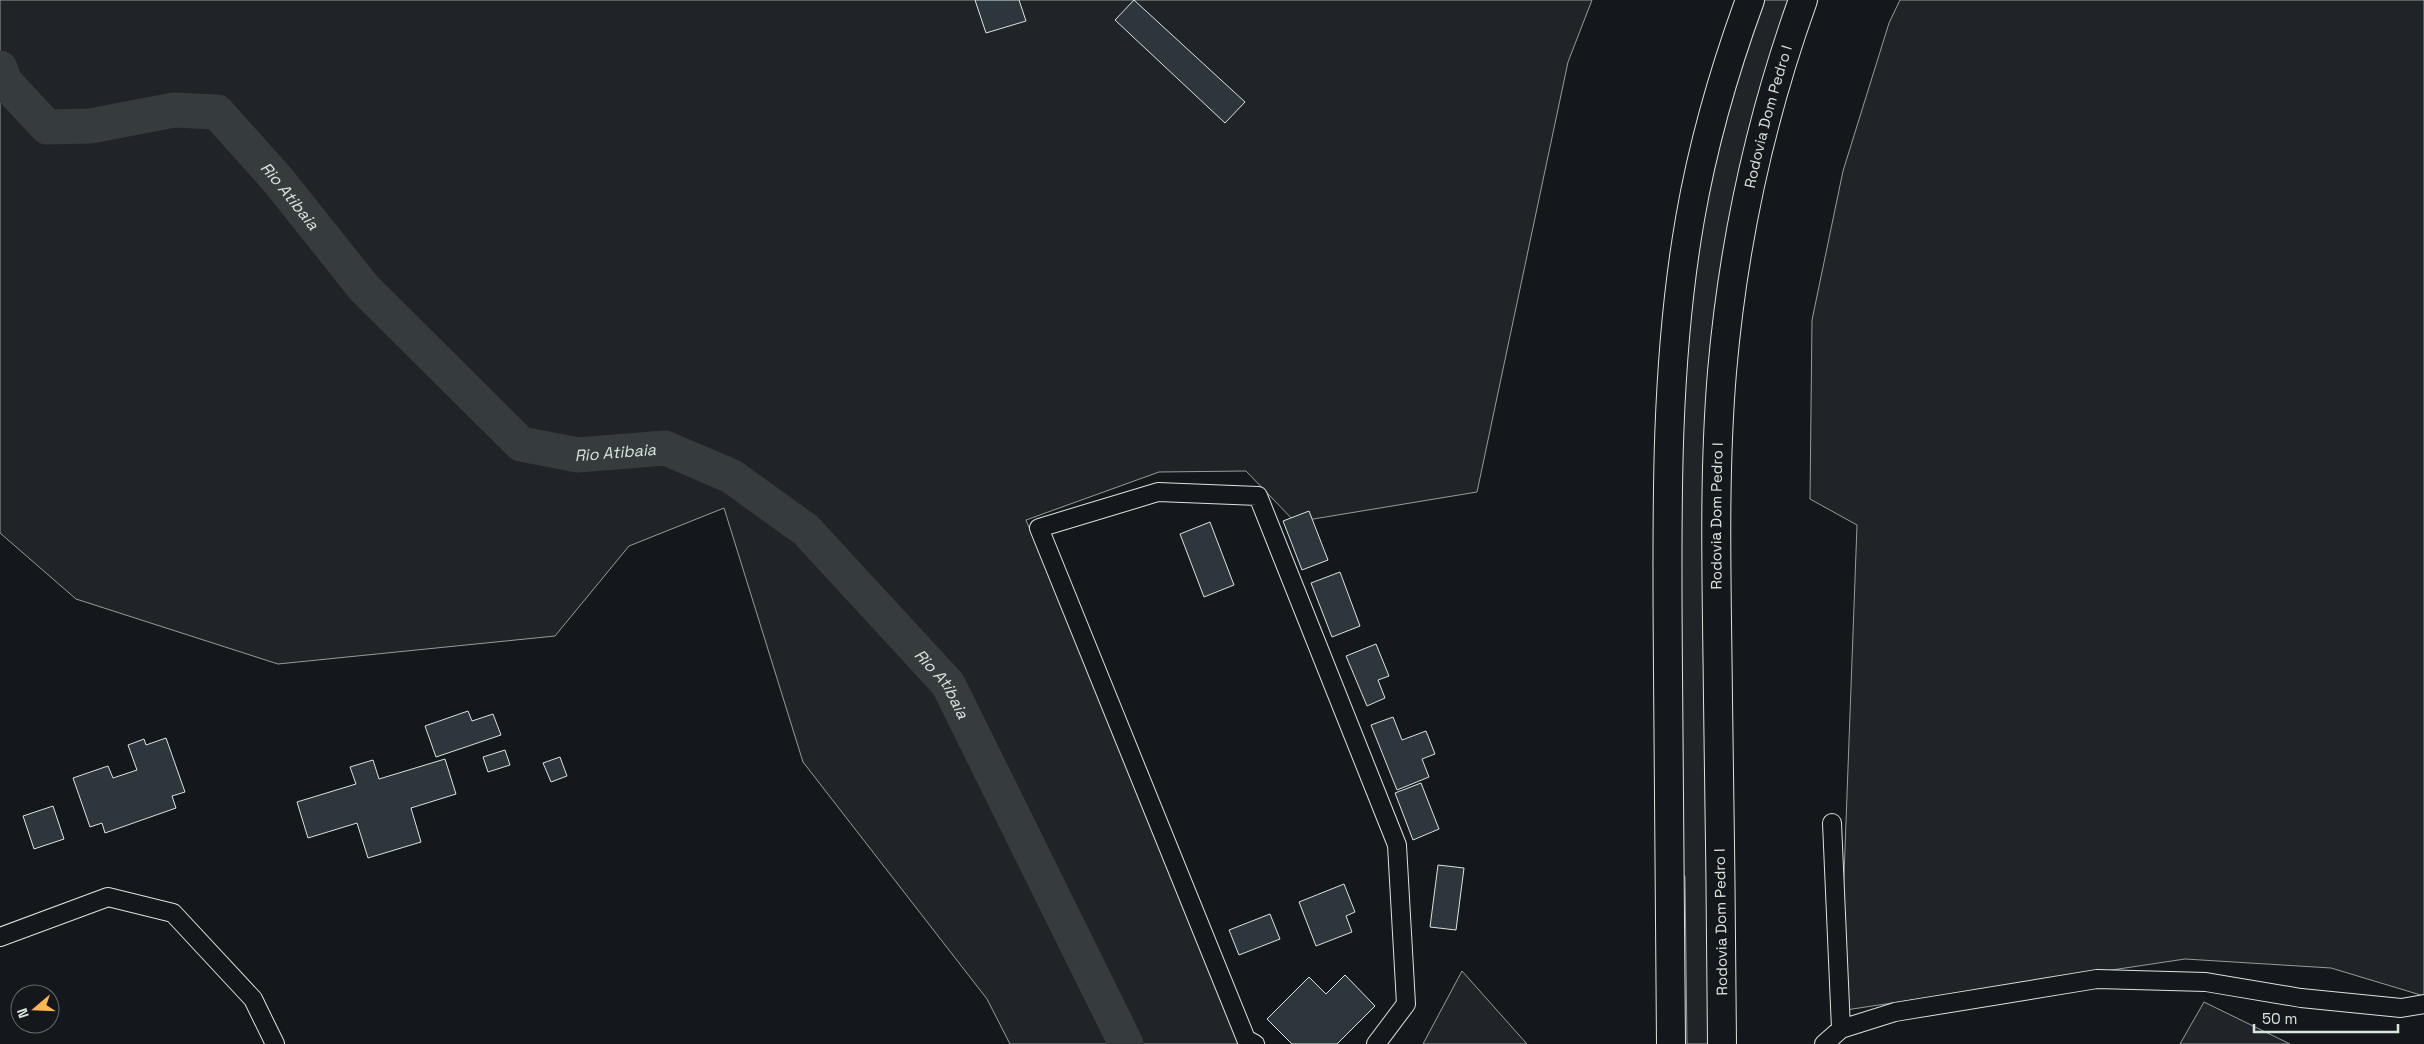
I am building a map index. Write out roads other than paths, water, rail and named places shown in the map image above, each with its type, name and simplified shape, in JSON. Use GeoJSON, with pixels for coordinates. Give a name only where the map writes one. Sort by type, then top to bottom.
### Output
{"type":"FeatureCollection","features":[{"type":"Feature","properties":{"kind":"highway"},"geometry":{"type":"LineString","coordinates":[[1671,1044],[1667,551],[1672,396],[1678,312],[1690,221],[1706,141],[1731,52],[1750,0]]}},
{"type":"Feature","properties":{"kind":"highway","name":"Rodovia Dom Pedro I"},"geometry":{"type":"LineString","coordinates":[[1722,1044],[1716,556],[1722,372],[1746,204],[1765,118],[1802,0]]}},
{"type":"Feature","properties":{"kind":"street"},"geometry":{"type":"LineString","coordinates":[[1255,1044],[1246,1039],[1039,528],[1158,492],[1258,496],[1397,845],[1406,1004],[1376,1044]]}},
{"type":"Feature","properties":{"kind":"street"},"geometry":{"type":"LineString","coordinates":[[1832,824],[1841,1029]]}},
{"type":"Feature","properties":{"kind":"street"},"geometry":{"type":"LineString","coordinates":[[0,937],[108,897],[173,913],[253,999],[275,1044]]}},
{"type":"Feature","properties":{"kind":"street"},"geometry":{"type":"LineString","coordinates":[[1824,1044],[1841,1029],[1894,1012],[2097,979],[2206,982],[2301,998],[2401,1008],[2424,1004]]}},
{"type":"Feature","properties":{"kind":"waterway","name":"Rio Atibaia"},"geometry":{"type":"LineString","coordinates":[[0,68],[5,82],[47,127],[90,126],[174,110],[217,112],[277,179],[364,288],[521,444],[578,455],[665,448],[731,476],[806,530],[948,684],[1126,1044]]}}]}
